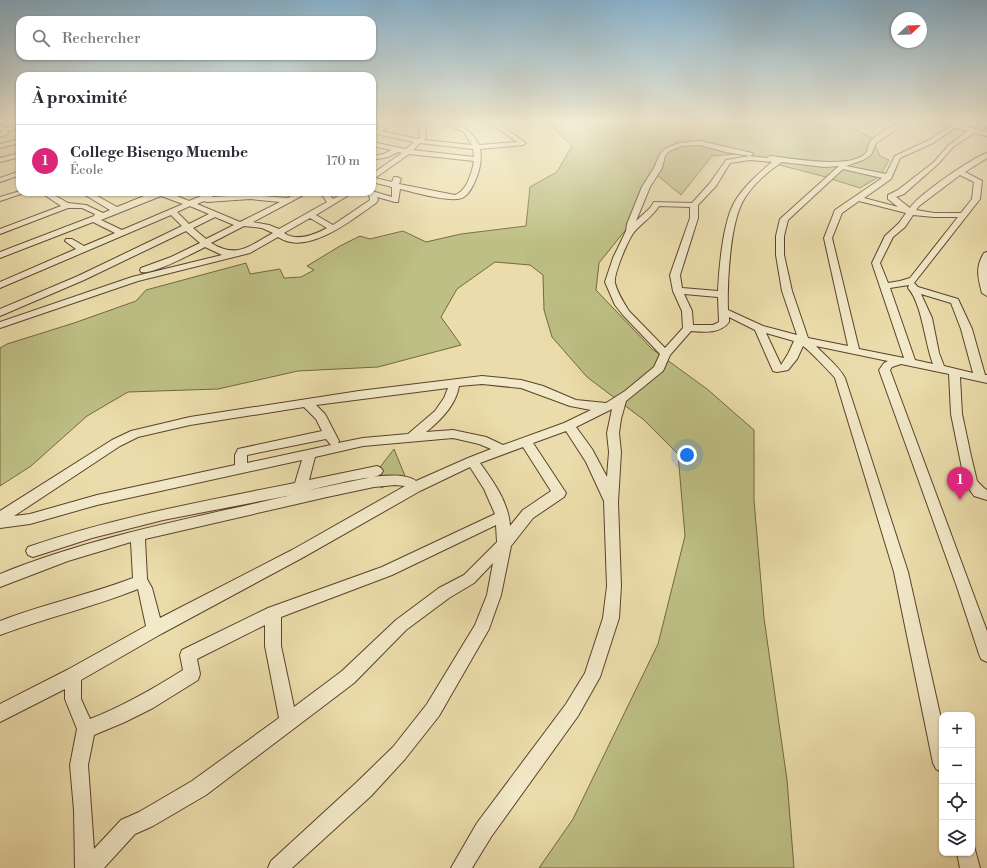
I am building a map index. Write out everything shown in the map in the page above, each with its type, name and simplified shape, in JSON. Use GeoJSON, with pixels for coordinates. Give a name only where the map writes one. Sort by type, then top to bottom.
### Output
{"type":"FeatureCollection","features":[{"type":"Feature","properties":{"kind":"street"},"geometry":{"type":"LineString","coordinates":[[376,175],[395,161]]}},
{"type":"Feature","properties":{"kind":"street"},"geometry":{"type":"LineString","coordinates":[[376,179],[396,182],[430,193],[455,197],[460,196],[466,191],[473,178],[478,161]]}},
{"type":"Feature","properties":{"kind":"street"},"geometry":{"type":"LineString","coordinates":[[660,161],[658,168],[649,181],[631,224],[630,231],[617,258],[610,282],[620,305],[626,313],[665,354]]}},
{"type":"Feature","properties":{"kind":"street"},"geometry":{"type":"LineString","coordinates":[[0,713],[72,676],[155,629],[297,554],[415,487],[472,461],[568,426],[616,402],[659,369],[665,354],[688,328],[687,312],[678,291],[675,275],[694,218],[694,205],[713,184],[728,161]]}},
{"type":"Feature","properties":{"kind":"street"},"geometry":{"type":"LineString","coordinates":[[774,161],[843,165],[888,177]]}},
{"type":"Feature","properties":{"kind":"street"},"geometry":{"type":"LineString","coordinates":[[688,328],[715,328],[721,326],[724,322],[721,294],[724,265],[735,208],[755,181],[769,167],[779,161]]}},
{"type":"Feature","properties":{"kind":"street"},"geometry":{"type":"LineString","coordinates":[[759,328],[777,369],[787,366],[797,350],[801,340],[787,291],[780,255],[780,236],[784,218],[843,165],[856,161]]}},
{"type":"Feature","properties":{"kind":"street"},"geometry":{"type":"LineString","coordinates":[[855,352],[828,238],[838,212],[888,177],[895,161]]}},
{"type":"Feature","properties":{"kind":"street"},"geometry":{"type":"LineString","coordinates":[[910,212],[891,197],[901,192],[938,161]]}},
{"type":"Feature","properties":{"kind":"street"},"geometry":{"type":"LineString","coordinates":[[905,362],[885,286],[876,263],[889,236],[902,225],[910,212],[931,192],[979,161]]}},
{"type":"Feature","properties":{"kind":"street"},"geometry":{"type":"LineString","coordinates":[[376,195],[395,200],[397,190],[396,182],[385,168]]}},
{"type":"Feature","properties":{"kind":"street"},"geometry":{"type":"LineString","coordinates":[[913,284],[976,199],[978,181],[960,173]]}},
{"type":"Feature","properties":{"kind":"street"},"geometry":{"type":"LineString","coordinates":[[0,180],[16,174]]}},
{"type":"Feature","properties":{"kind":"street"},"geometry":{"type":"LineString","coordinates":[[0,199],[16,194]]}},
{"type":"Feature","properties":{"kind":"street"},"geometry":{"type":"LineString","coordinates":[[50,196],[66,206]]}},
{"type":"Feature","properties":{"kind":"street"},"geometry":{"type":"LineString","coordinates":[[91,196],[116,210]]}},
{"type":"Feature","properties":{"kind":"street"},"geometry":{"type":"LineString","coordinates":[[0,255],[151,196]]}},
{"type":"Feature","properties":{"kind":"street"},"geometry":{"type":"LineString","coordinates":[[175,196],[196,202],[215,214],[242,224],[262,226],[290,239],[301,240],[315,238],[332,228],[373,201],[374,200],[372,196]]}},
{"type":"Feature","properties":{"kind":"street"},"geometry":{"type":"LineString","coordinates":[[0,285],[209,196]]}},
{"type":"Feature","properties":{"kind":"street"},"geometry":{"type":"LineString","coordinates":[[196,202],[260,196],[290,200]]}},
{"type":"Feature","properties":{"kind":"street"},"geometry":{"type":"LineString","coordinates":[[260,196],[282,204]]}},
{"type":"Feature","properties":{"kind":"street"},"geometry":{"type":"LineString","coordinates":[[135,279],[135,274],[174,259],[298,196]]}},
{"type":"Feature","properties":{"kind":"street"},"geometry":{"type":"LineString","coordinates":[[327,196],[332,203]]}},
{"type":"Feature","properties":{"kind":"street"},"geometry":{"type":"LineString","coordinates":[[0,325],[135,279],[247,251],[343,196]]}},
{"type":"Feature","properties":{"kind":"street"},"geometry":{"type":"LineString","coordinates":[[856,198],[910,212],[934,215],[963,215]]}},
{"type":"Feature","properties":{"kind":"street"},"geometry":{"type":"LineString","coordinates":[[976,199],[985,202]]}},
{"type":"Feature","properties":{"kind":"street"},"geometry":{"type":"LineString","coordinates":[[630,231],[653,210],[657,204],[694,205]]}},
{"type":"Feature","properties":{"kind":"street"},"geometry":{"type":"LineString","coordinates":[[0,232],[66,206],[85,206],[92,211],[98,212],[95,219]]}},
{"type":"Feature","properties":{"kind":"street"},"geometry":{"type":"LineString","coordinates":[[173,212],[206,243],[222,252],[236,254]]}},
{"type":"Feature","properties":{"kind":"street"},"geometry":{"type":"LineString","coordinates":[[0,313],[81,278],[215,214]]}},
{"type":"Feature","properties":{"kind":"street"},"geometry":{"type":"LineString","coordinates":[[310,215],[332,228]]}},
{"type":"Feature","properties":{"kind":"street"},"geometry":{"type":"LineString","coordinates":[[95,219],[123,233]]}},
{"type":"Feature","properties":{"kind":"street"},"geometry":{"type":"LineString","coordinates":[[69,242],[84,250]]}},
{"type":"Feature","properties":{"kind":"street"},"geometry":{"type":"LineString","coordinates":[[987,256],[983,261],[984,280],[987,294]]}},
{"type":"Feature","properties":{"kind":"street"},"geometry":{"type":"LineString","coordinates":[[723,311],[759,328],[801,340],[983,378],[961,310],[955,301],[913,284],[885,286]]}},
{"type":"Feature","properties":{"kind":"street"},"geometry":{"type":"LineString","coordinates":[[913,284],[926,318],[934,353],[940,369]]}},
{"type":"Feature","properties":{"kind":"street"},"geometry":{"type":"LineString","coordinates":[[678,291],[721,294]]}},
{"type":"Feature","properties":{"kind":"street"},"geometry":{"type":"LineString","coordinates":[[801,340],[808,344],[823,360],[834,368],[841,383],[901,572],[939,749]]}},
{"type":"Feature","properties":{"kind":"street"},"geometry":{"type":"LineString","coordinates":[[905,362],[888,365],[884,370],[909,442],[964,587],[987,654]]}},
{"type":"Feature","properties":{"kind":"street"},"geometry":{"type":"LineString","coordinates":[[955,373],[954,387],[956,405],[971,483],[979,492],[987,495]]}},
{"type":"Feature","properties":{"kind":"street"},"geometry":{"type":"LineString","coordinates":[[0,518],[109,447],[136,434],[190,421],[359,395],[482,380],[521,384],[540,389],[574,403],[589,406],[616,402]]}},
{"type":"Feature","properties":{"kind":"street"},"geometry":{"type":"LineString","coordinates":[[412,437],[441,410],[452,394],[454,383]]}},
{"type":"Feature","properties":{"kind":"street"},"geometry":{"type":"LineString","coordinates":[[461,868],[484,830],[572,710],[592,677],[611,618],[614,586],[611,502],[615,452],[613,433],[616,402]]}},
{"type":"Feature","properties":{"kind":"street"},"geometry":{"type":"LineString","coordinates":[[306,403],[321,417],[330,434],[335,448]]}},
{"type":"Feature","properties":{"kind":"street"},"geometry":{"type":"LineString","coordinates":[[568,426],[581,441],[595,464],[611,502]]}},
{"type":"Feature","properties":{"kind":"street"},"geometry":{"type":"LineString","coordinates":[[241,469],[240,454],[242,452],[330,434]]}},
{"type":"Feature","properties":{"kind":"street"},"geometry":{"type":"LineString","coordinates":[[0,524],[30,519],[97,500],[363,442],[453,434],[482,440],[503,450]]}},
{"type":"Feature","properties":{"kind":"street"},"geometry":{"type":"LineString","coordinates":[[90,868],[128,827],[146,819],[199,788],[348,678],[401,625],[444,593],[469,579],[495,551],[504,544],[528,514],[559,494],[526,442]]}},
{"type":"Feature","properties":{"kind":"street"},"geometry":{"type":"LineString","coordinates":[[298,493],[310,454]]}},
{"type":"Feature","properties":{"kind":"street"},"geometry":{"type":"LineString","coordinates":[[278,868],[321,827],[364,790],[399,753],[433,710],[481,629],[494,595],[504,544],[503,516],[490,487],[472,461]]}},
{"type":"Feature","properties":{"kind":"street"},"geometry":{"type":"LineString","coordinates":[[0,581],[44,563],[85,550],[377,471]]}},
{"type":"Feature","properties":{"kind":"street"},"geometry":{"type":"LineString","coordinates":[[33,551],[92,532],[163,515],[375,482],[404,480],[415,487]]}},
{"type":"Feature","properties":{"kind":"street"},"geometry":{"type":"LineString","coordinates":[[86,729],[118,716],[161,694],[192,674],[188,655],[273,613],[387,570],[503,516]]}},
{"type":"Feature","properties":{"kind":"street"},"geometry":{"type":"LineString","coordinates":[[138,536],[140,582],[145,588],[155,629]]}},
{"type":"Feature","properties":{"kind":"street"},"geometry":{"type":"LineString","coordinates":[[0,628],[23,619],[117,591],[140,582]]}},
{"type":"Feature","properties":{"kind":"street"},"geometry":{"type":"LineString","coordinates":[[273,613],[273,646],[288,721]]}},
{"type":"Feature","properties":{"kind":"street"},"geometry":{"type":"LineString","coordinates":[[72,676],[73,699],[86,729],[79,765],[85,868]]}},
{"type":"Feature","properties":{"kind":"street"},"geometry":{"type":"LineString","coordinates":[[968,856],[970,868]]}},
{"type":"Feature","properties":{"kind":"green space"},"geometry":{"type":"Polygon","coordinates":[[[564,161],[708,161],[681,195],[652,171],[627,228],[599,263],[596,290],[652,349],[707,389],[754,430],[754,500],[764,618],[787,780],[794,868],[539,868],[573,819],[658,644],[685,536],[678,454],[644,420],[587,377],[552,337],[544,310],[543,275],[530,265],[495,262],[457,289],[441,317],[461,345],[378,367],[298,371],[218,389],[128,392],[87,416],[31,466],[0,486],[0,348],[7,344],[74,323],[136,301],[146,290],[246,263],[250,274],[280,269],[284,278],[301,277],[314,270],[307,266],[360,236],[370,239],[403,231],[426,242],[461,234],[526,226],[530,187],[557,172],[564,161]]]}},
{"type":"Feature","properties":{"kind":"green space"},"geometry":{"type":"Polygon","coordinates":[[[762,161],[889,161],[880,176],[860,188],[822,176],[762,161]]]}},
{"type":"Feature","properties":{"kind":"green space"},"geometry":{"type":"Polygon","coordinates":[[[394,449],[405,476],[381,488],[377,471],[394,449]]]}},
{"type":"Feature","properties":{"kind":"place","name":"College Bisengo Muembe"},"geometry":{"type":"Point","coordinates":[960,500]}}]}
